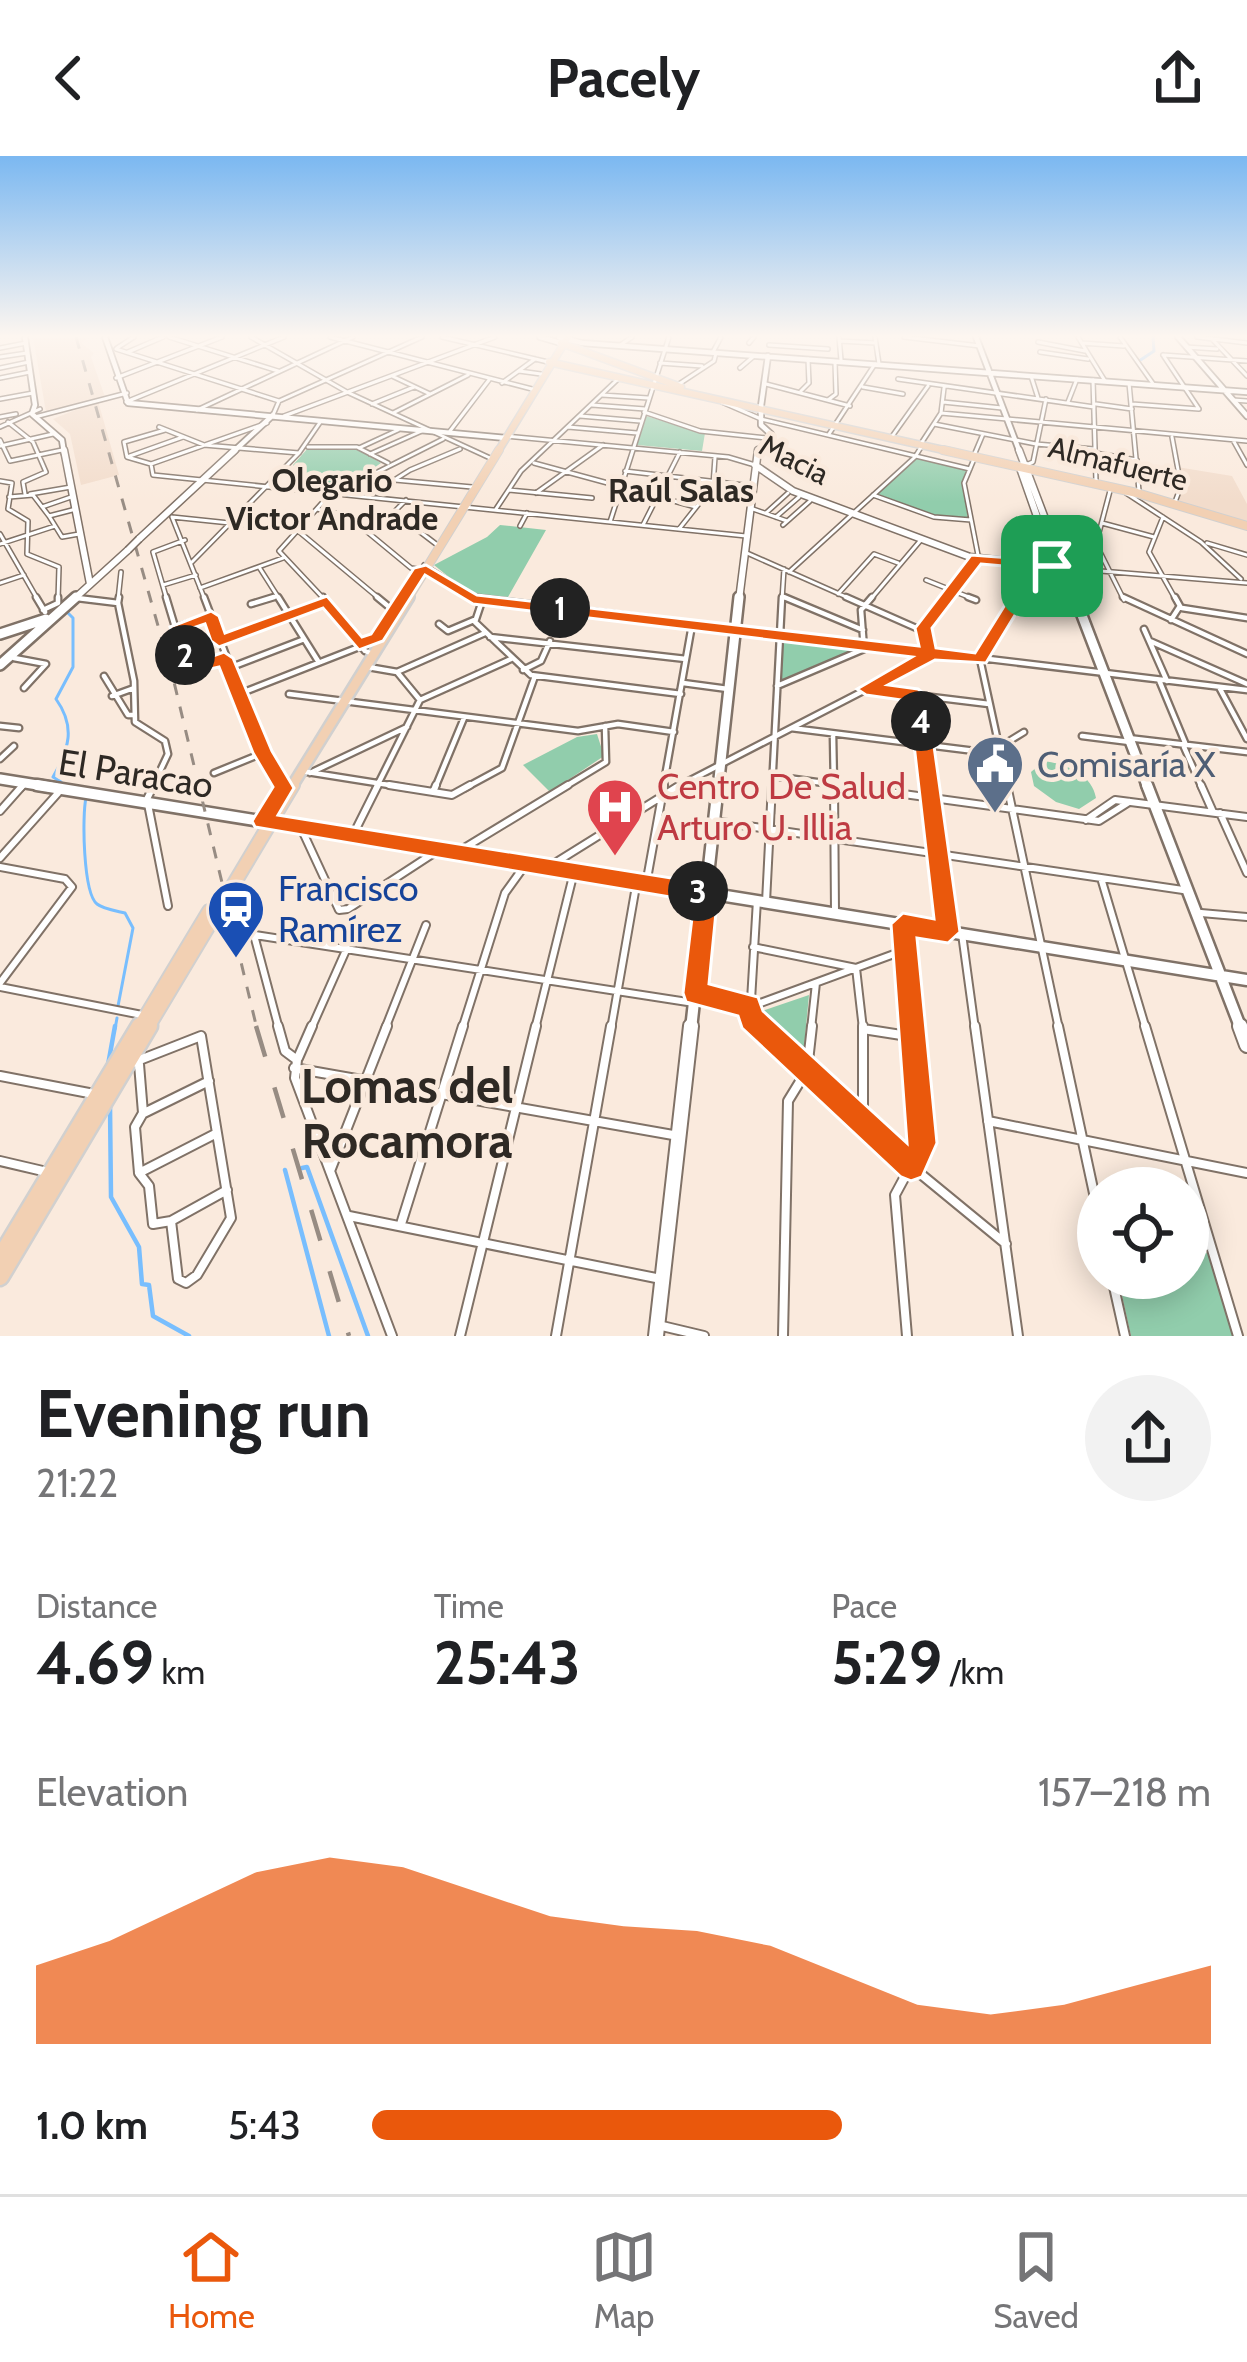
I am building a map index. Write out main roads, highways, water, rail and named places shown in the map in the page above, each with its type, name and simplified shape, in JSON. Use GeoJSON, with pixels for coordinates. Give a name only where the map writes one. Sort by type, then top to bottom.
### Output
{"type":"FeatureCollection","features":[{"type":"Feature","properties":{"kind":"main road"},"geometry":{"type":"LineString","coordinates":[[380,638],[530,392]]}},
{"type":"Feature","properties":{"kind":"main road"},"geometry":{"type":"LineString","coordinates":[[0,1258],[266,822],[305,772],[366,650],[380,638],[532,392]]}},
{"type":"Feature","properties":{"kind":"main road"},"geometry":{"type":"LineString","coordinates":[[675,392],[761,407]]}},
{"type":"Feature","properties":{"kind":"main road","name":"Almafuerte"},"geometry":{"type":"LineString","coordinates":[[701,392],[1139,491],[1247,525]]}},
{"type":"Feature","properties":{"kind":"main road","name":"Almafuerte"},"geometry":{"type":"LineString","coordinates":[[1024,466],[1247,525]]}},
{"type":"Feature","properties":{"kind":"main road"},"geometry":{"type":"LineString","coordinates":[[0,1277],[117,1081],[135,1066],[284,788],[365,667],[366,650]]}},
{"type":"Feature","properties":{"kind":"waterway"},"geometry":{"type":"LineString","coordinates":[[61,782],[53,777],[68,729],[56,699],[73,667],[73,618],[65,610]]}},
{"type":"Feature","properties":{"kind":"waterway"},"geometry":{"type":"LineString","coordinates":[[86,798],[85,853],[92,897],[100,906],[125,913],[133,928],[118,1006]]}},
{"type":"Feature","properties":{"kind":"waterway"},"geometry":{"type":"LineString","coordinates":[[115,1029],[117,1018]]}},
{"type":"Feature","properties":{"kind":"waterway"},"geometry":{"type":"LineString","coordinates":[[108,1065],[115,1026]]}},
{"type":"Feature","properties":{"kind":"waterway"},"geometry":{"type":"LineString","coordinates":[[110,1105],[111,1197],[139,1247],[142,1284],[149,1285],[153,1316],[189,1336]]}},
{"type":"Feature","properties":{"kind":"waterway"},"geometry":{"type":"LineString","coordinates":[[302,1168],[307,1167],[368,1336]]}},
{"type":"Feature","properties":{"kind":"waterway"},"geometry":{"type":"LineString","coordinates":[[285,1170],[329,1336]]}},
{"type":"Feature","properties":{"kind":"railway"},"geometry":{"type":"LineString","coordinates":[[92,392],[174,682],[257,1029]]}},
{"type":"Feature","properties":{"kind":"railway"},"geometry":{"type":"LineString","coordinates":[[256,1026],[349,1336]]}},
{"type":"Feature","properties":{"kind":"place","name":"Comisaría X"},"geometry":{"type":"Point","coordinates":[995,815]}},
{"type":"Feature","properties":{"kind":"place","name":"Centro De Salud Arturo U. Illia"},"geometry":{"type":"Point","coordinates":[615,858]}},
{"type":"Feature","properties":{"kind":"place","name":"Francisco Ramírez"},"geometry":{"type":"Point","coordinates":[236,960]}},
{"type":"Feature","properties":{"kind":"district","name":"Raúl Salas"},"geometry":{"type":"Point","coordinates":[681,490]}},
{"type":"Feature","properties":{"kind":"district","name":"Olegario Victor Andrade"},"geometry":{"type":"Point","coordinates":[332,499]}},
{"type":"Feature","properties":{"kind":"district","name":"Lomas del Rocamora"},"geometry":{"type":"Point","coordinates":[407,1114]}}]}
